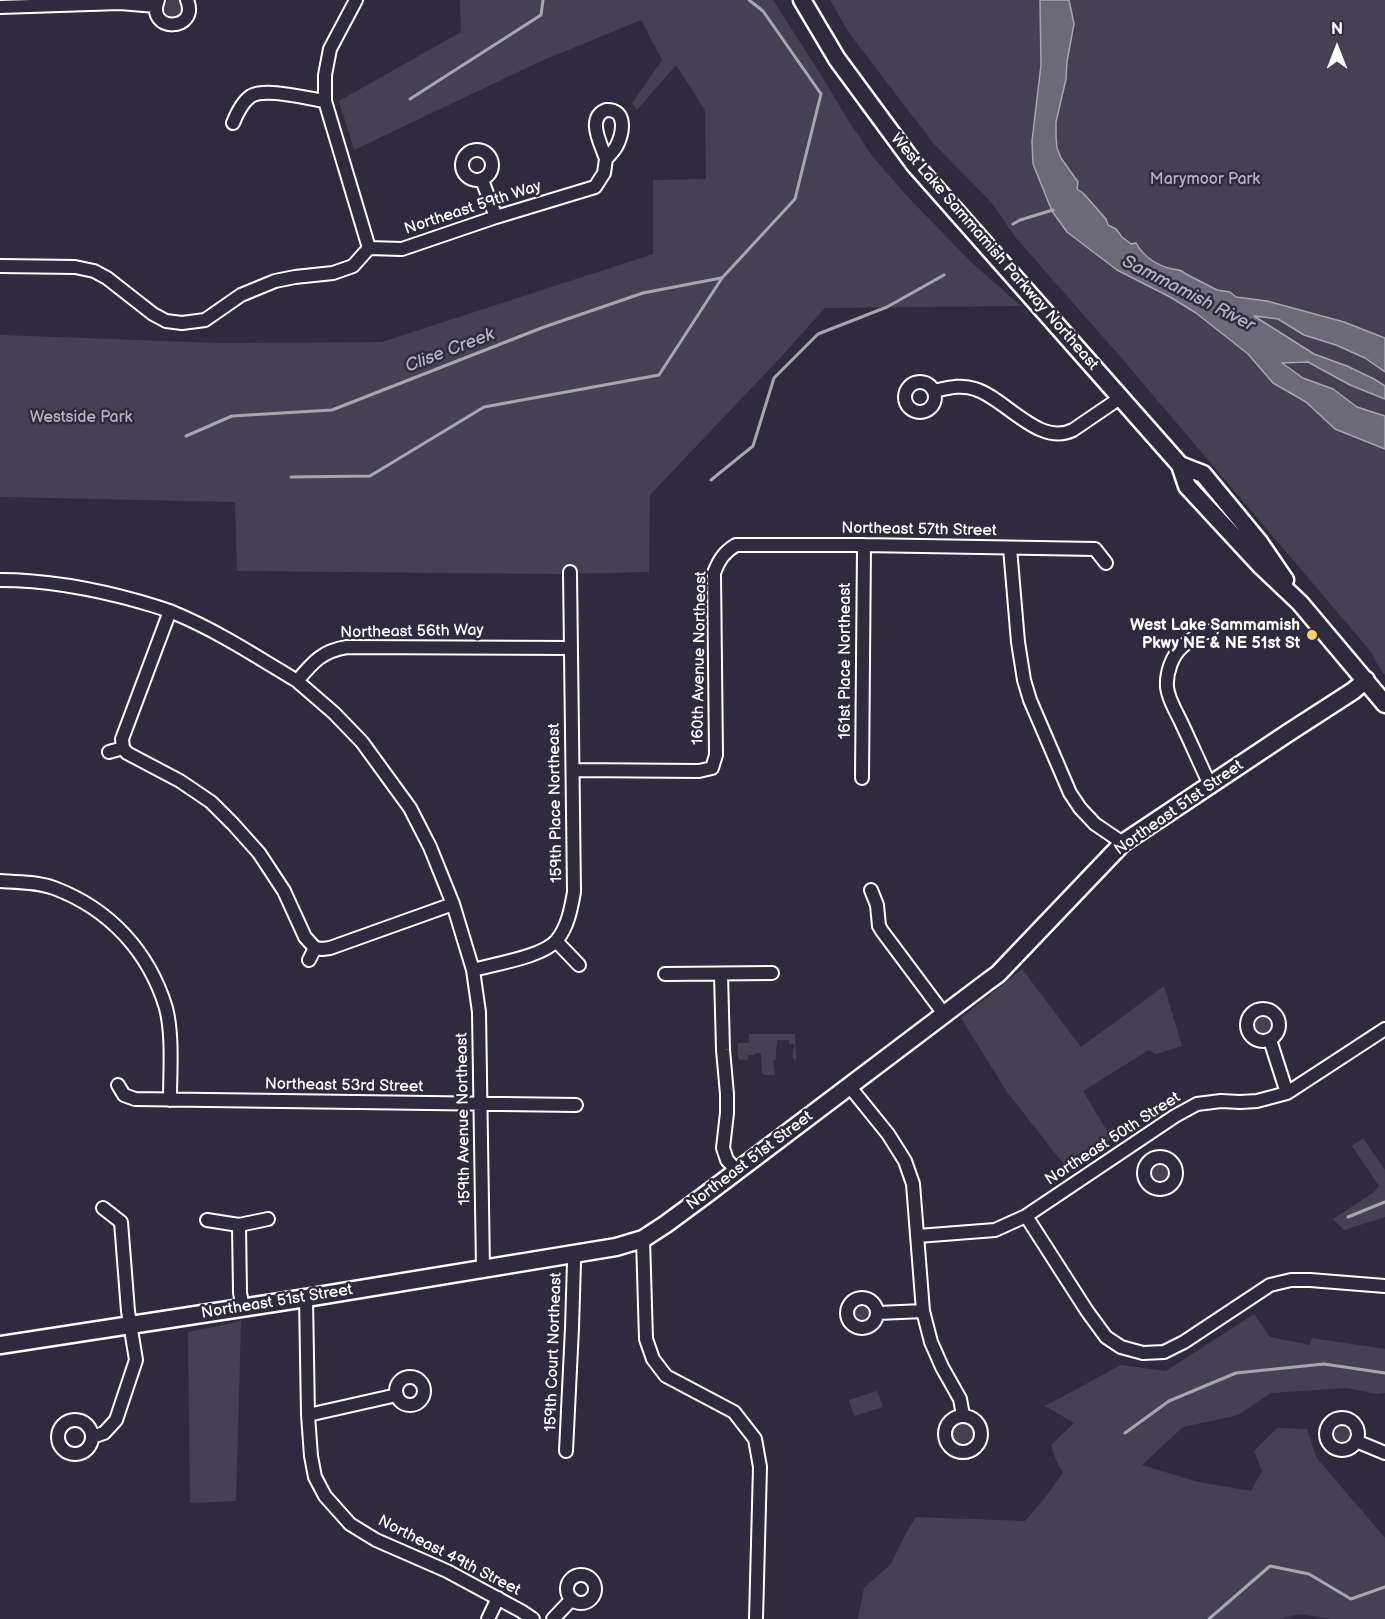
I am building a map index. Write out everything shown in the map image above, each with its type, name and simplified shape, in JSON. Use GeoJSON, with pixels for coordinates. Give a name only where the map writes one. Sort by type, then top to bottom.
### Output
{"type":"FeatureCollection","features":[{"type":"Feature","properties":{"kind":"main road","name":"West Lake Sammamish Parkway Northeast"},"geometry":{"type":"LineString","coordinates":[[802,0],[837,59],[915,165],[1180,465],[1203,474],[1272,559],[1300,603],[1385,704]]}},
{"type":"Feature","properties":{"kind":"main road","name":"Northeast 51st Street"},"geometry":{"type":"LineString","coordinates":[[0,1345],[571,1255],[616,1247],[643,1239],[850,1087],[998,974],[1123,843],[1353,691],[1366,680]]}},
{"type":"Feature","properties":{"kind":"street"},"geometry":{"type":"LineString","coordinates":[[0,7],[157,3],[156,11],[161,21],[165,24],[176,25],[188,15],[187,0]]}},
{"type":"Feature","properties":{"kind":"street"},"geometry":{"type":"LineString","coordinates":[[0,266],[75,267],[94,271],[107,278],[153,314],[166,321],[182,323],[205,320],[241,295],[275,281],[333,273],[353,266],[369,248],[326,101],[325,75],[330,49],[356,0]]}},
{"type":"Feature","properties":{"kind":"street"},"geometry":{"type":"LineString","coordinates":[[233,123],[245,101],[254,94],[287,94],[326,101]]}},
{"type":"Feature","properties":{"kind":"street","name":"Northeast 59th Way"},"geometry":{"type":"LineString","coordinates":[[369,248],[402,249],[595,187],[604,173],[606,159]]}},
{"type":"Feature","properties":{"kind":"street"},"geometry":{"type":"LineString","coordinates":[[482,180],[496,218]]}},
{"type":"Feature","properties":{"kind":"street"},"geometry":{"type":"LineString","coordinates":[[934,391],[963,386],[977,389],[1029,423],[1059,435],[1072,430],[1120,398]]}},
{"type":"Feature","properties":{"kind":"street","name":"Northeast 57th Street"},"geometry":{"type":"LineString","coordinates":[[726,551],[736,545],[747,544],[1095,549],[1106,563]]}},
{"type":"Feature","properties":{"kind":"street","name":"161st Place Northeast"},"geometry":{"type":"LineString","coordinates":[[862,778],[864,545]]}},
{"type":"Feature","properties":{"kind":"street"},"geometry":{"type":"LineString","coordinates":[[1010,548],[1018,642],[1024,680],[1030,700],[1070,793],[1095,824],[1123,843]]}},
{"type":"Feature","properties":{"kind":"street","name":"160th Avenue Northeast"},"geometry":{"type":"LineString","coordinates":[[573,770],[716,772],[714,573],[718,561],[726,551]]}},
{"type":"Feature","properties":{"kind":"street","name":"159th Place Northeast"},"geometry":{"type":"LineString","coordinates":[[556,941],[569,917],[574,892],[570,572]]}},
{"type":"Feature","properties":{"kind":"street"},"geometry":{"type":"LineString","coordinates":[[0,580],[70,585],[125,597],[170,611],[210,629],[297,681]]}},
{"type":"Feature","properties":{"kind":"street"},"geometry":{"type":"LineString","coordinates":[[170,611],[122,739],[123,748],[127,753],[180,781],[211,802],[233,824],[259,853],[285,891],[305,937],[315,948],[330,948],[453,904]]}},
{"type":"Feature","properties":{"kind":"street"},"geometry":{"type":"LineString","coordinates":[[1210,785],[1172,704],[1167,687],[1169,671],[1178,650],[1190,639],[1211,631]]}},
{"type":"Feature","properties":{"kind":"street","name":"Northeast 56th Way"},"geometry":{"type":"LineString","coordinates":[[297,681],[320,656],[347,646],[571,648]]}},
{"type":"Feature","properties":{"kind":"street","name":"159th Avenue Northeast"},"geometry":{"type":"LineString","coordinates":[[297,681],[334,713],[362,742],[410,808],[430,847],[453,904],[473,970],[479,1012],[483,1269]]}},
{"type":"Feature","properties":{"kind":"street"},"geometry":{"type":"LineString","coordinates":[[109,752],[123,748]]}},
{"type":"Feature","properties":{"kind":"street"},"geometry":{"type":"LineString","coordinates":[[0,881],[26,882],[54,888],[87,904],[120,928],[141,953],[157,984],[166,1010],[171,1048],[171,1100]]}},
{"type":"Feature","properties":{"kind":"street"},"geometry":{"type":"LineString","coordinates":[[871,890],[877,904],[879,926],[882,932],[944,1014]]}},
{"type":"Feature","properties":{"kind":"street"},"geometry":{"type":"LineString","coordinates":[[473,970],[540,952],[556,941],[579,965]]}},
{"type":"Feature","properties":{"kind":"street"},"geometry":{"type":"LineString","coordinates":[[309,960],[315,948]]}},
{"type":"Feature","properties":{"kind":"street"},"geometry":{"type":"LineString","coordinates":[[665,974],[772,973]]}},
{"type":"Feature","properties":{"kind":"street"},"geometry":{"type":"LineString","coordinates":[[721,974],[727,1104],[723,1148],[727,1160],[737,1171]]}},
{"type":"Feature","properties":{"kind":"street","name":"Northeast 50th Street"},"geometry":{"type":"LineString","coordinates":[[918,1236],[995,1230],[1026,1216],[1175,1116],[1197,1104],[1257,1101],[1287,1093],[1385,1029]]}},
{"type":"Feature","properties":{"kind":"street"},"geometry":{"type":"LineString","coordinates":[[1270,1040],[1287,1093]]}},
{"type":"Feature","properties":{"kind":"street","name":"Northeast 53rd Street"},"geometry":{"type":"LineString","coordinates":[[118,1085],[124,1095],[135,1099],[576,1105]]}},
{"type":"Feature","properties":{"kind":"street"},"geometry":{"type":"LineString","coordinates":[[850,1087],[888,1134],[905,1161],[914,1184],[923,1311],[930,1342],[960,1399],[963,1415]]}},
{"type":"Feature","properties":{"kind":"street"},"geometry":{"type":"LineString","coordinates":[[1138,1142],[1151,1159]]}},
{"type":"Feature","properties":{"kind":"street"},"geometry":{"type":"LineString","coordinates":[[92,1437],[110,1428],[118,1415],[136,1360],[130,1325],[121,1222],[103,1208]]}},
{"type":"Feature","properties":{"kind":"street"},"geometry":{"type":"LineString","coordinates":[[1026,1216],[1106,1337],[1121,1347],[1143,1353],[1164,1352],[1184,1342],[1270,1285],[1291,1280],[1310,1280],[1385,1286]]}},
{"type":"Feature","properties":{"kind":"street"},"geometry":{"type":"LineString","coordinates":[[207,1220],[239,1225],[268,1219]]}},
{"type":"Feature","properties":{"kind":"street"},"geometry":{"type":"LineString","coordinates":[[239,1225],[240,1293],[243,1307]]}},
{"type":"Feature","properties":{"kind":"street"},"geometry":{"type":"LineString","coordinates":[[643,1239],[646,1339],[653,1359],[666,1376],[734,1412],[755,1439],[760,1467],[756,1619]]}},
{"type":"Feature","properties":{"kind":"street","name":"159th Court Northeast"},"geometry":{"type":"LineString","coordinates":[[566,1451],[574,1262],[571,1255]]}},
{"type":"Feature","properties":{"kind":"street","name":"Northeast 49th Street"},"geometry":{"type":"LineString","coordinates":[[306,1298],[311,1456],[315,1477],[325,1497],[350,1524],[376,1540],[447,1571],[532,1619]]}},
{"type":"Feature","properties":{"kind":"street"},"geometry":{"type":"LineString","coordinates":[[878,1313],[923,1311]]}},
{"type":"Feature","properties":{"kind":"street"},"geometry":{"type":"LineString","coordinates":[[308,1415],[397,1395]]}},
{"type":"Feature","properties":{"kind":"street"},"geometry":{"type":"LineString","coordinates":[[1356,1441],[1385,1453]]}},
{"type":"Feature","properties":{"kind":"street"},"geometry":{"type":"LineString","coordinates":[[488,1619],[498,1598]]}},
{"type":"Feature","properties":{"kind":"street"},"geometry":{"type":"LineString","coordinates":[[553,1619],[572,1599]]}},
{"type":"Feature","properties":{"kind":"green space"},"geometry":{"type":"Polygon","coordinates":[[[169,-1],[177,-1],[182,4],[180,15],[169,17],[164,12],[164,4],[169,-1]]]}},
{"type":"Feature","properties":{"kind":"green space","name":"Westside Park"},"geometry":{"type":"Polygon","coordinates":[[[460,0],[773,0],[873,157],[971,262],[1021,306],[825,308],[650,495],[649,572],[558,574],[237,571],[235,502],[0,497],[0,335],[221,343],[382,342],[653,254],[653,180],[706,179],[705,110],[676,65],[637,110],[632,103],[662,60],[641,20],[539,62],[354,150],[339,101],[461,32],[460,0]]]}},
{"type":"Feature","properties":{"kind":"green space","name":"Marymoor Park"},"geometry":{"type":"Polygon","coordinates":[[[830,0],[1385,0],[1385,675],[1372,653],[1118,354],[1016,238],[991,202],[934,144],[849,33],[830,0]]]}},
{"type":"Feature","properties":{"kind":"green space"},"geometry":{"type":"Polygon","coordinates":[[[1022,969],[1081,1047],[1164,986],[1182,1046],[1156,1054],[1149,1050],[1083,1091],[1112,1139],[1066,1167],[1007,1092],[961,1018],[1022,969]]]}},
{"type":"Feature","properties":{"kind":"green space"},"geometry":{"type":"Polygon","coordinates":[[[1263,1015],[1270,1018],[1273,1025],[1270,1032],[1263,1035],[1256,1032],[1253,1025],[1256,1018],[1263,1015]]]}},
{"type":"Feature","properties":{"kind":"green space"},"geometry":{"type":"Polygon","coordinates":[[[749,1034],[795,1034],[796,1060],[793,1058],[795,1046],[789,1044],[789,1040],[777,1040],[776,1059],[773,1061],[775,1075],[765,1075],[762,1073],[761,1053],[748,1055],[748,1060],[738,1058],[738,1043],[749,1043],[749,1034]]]}},
{"type":"Feature","properties":{"kind":"green space"},"geometry":{"type":"Polygon","coordinates":[[[1363,1138],[1385,1170],[1385,1217],[1344,1230],[1333,1219],[1374,1192],[1379,1186],[1352,1146],[1363,1138]]]}},
{"type":"Feature","properties":{"kind":"green space"},"geometry":{"type":"Polygon","coordinates":[[[1160,1162],[1167,1165],[1170,1172],[1167,1179],[1160,1182],[1153,1179],[1150,1172],[1153,1165],[1160,1162]]]}},
{"type":"Feature","properties":{"kind":"green space"},"geometry":{"type":"Polygon","coordinates":[[[862,1303],[869,1306],[872,1313],[869,1320],[862,1323],[855,1320],[852,1313],[855,1306],[862,1303]]]}},
{"type":"Feature","properties":{"kind":"green space"},"geometry":{"type":"Polygon","coordinates":[[[1254,1314],[1270,1337],[1310,1345],[1312,1338],[1385,1349],[1385,1393],[1378,1394],[1346,1388],[1271,1393],[1238,1415],[1183,1427],[1142,1465],[1198,1482],[1251,1491],[1262,1471],[1254,1451],[1277,1428],[1307,1429],[1316,1457],[1385,1538],[1385,1619],[1333,1619],[1298,1614],[1282,1619],[858,1619],[864,1588],[891,1564],[916,1517],[1025,1521],[1063,1473],[1051,1445],[1074,1423],[1045,1406],[1121,1365],[1166,1371],[1254,1314]]]}},
{"type":"Feature","properties":{"kind":"green space"},"geometry":{"type":"Polygon","coordinates":[[[241,1321],[236,1501],[190,1503],[188,1332],[241,1321]]]}},
{"type":"Feature","properties":{"kind":"green space"},"geometry":{"type":"Polygon","coordinates":[[[877,1391],[883,1407],[854,1416],[849,1400],[877,1391]]]}},
{"type":"Feature","properties":{"kind":"green space"},"geometry":{"type":"Polygon","coordinates":[[[964,1424],[972,1428],[974,1436],[969,1441],[957,1444],[950,1439],[950,1433],[955,1427],[964,1424]]]}},
{"type":"Feature","properties":{"kind":"green space"},"geometry":{"type":"Polygon","coordinates":[[[1342,1424],[1349,1427],[1352,1434],[1349,1441],[1342,1444],[1335,1441],[1332,1434],[1335,1427],[1342,1424]]]}},
{"type":"Feature","properties":{"kind":"water","name":"Sammamish River"},"geometry":{"type":"Polygon","coordinates":[[[1040,0],[1069,0],[1074,24],[1066,79],[1056,122],[1056,136],[1061,158],[1078,182],[1077,189],[1106,219],[1108,225],[1116,229],[1131,244],[1136,243],[1151,260],[1161,265],[1181,270],[1217,290],[1230,292],[1236,297],[1267,301],[1344,322],[1385,338],[1385,372],[1365,358],[1336,345],[1304,335],[1278,319],[1254,316],[1314,354],[1347,366],[1385,386],[1385,399],[1350,385],[1308,362],[1282,363],[1303,378],[1333,389],[1357,407],[1385,416],[1385,449],[1335,429],[1306,402],[1273,383],[1248,354],[1196,313],[1117,270],[1067,232],[1052,211],[1033,164],[1032,141],[1041,65],[1040,0]]]}},
{"type":"Feature","properties":{"kind":"waterway"},"geometry":{"type":"LineString","coordinates":[[410,99],[541,15],[543,0]]}},
{"type":"Feature","properties":{"kind":"waterway"},"geometry":{"type":"LineString","coordinates":[[291,477],[370,476],[484,407],[659,375],[722,278],[795,199],[821,94],[763,11],[749,0]]}},
{"type":"Feature","properties":{"kind":"waterway"},"geometry":{"type":"LineString","coordinates":[[1013,224],[1053,210]]}},
{"type":"Feature","properties":{"kind":"waterway"},"geometry":{"type":"LineString","coordinates":[[711,480],[753,446],[774,378],[818,334],[887,307],[944,275]]}},
{"type":"Feature","properties":{"kind":"waterway","name":"Clise Creek"},"geometry":{"type":"LineString","coordinates":[[186,436],[232,416],[332,410],[544,327],[643,293],[721,278]]}},
{"type":"Feature","properties":{"kind":"waterway"},"geometry":{"type":"LineString","coordinates":[[1348,1217],[1385,1202]]}},
{"type":"Feature","properties":{"kind":"waterway"},"geometry":{"type":"LineString","coordinates":[[1125,1433],[1169,1401],[1236,1373],[1324,1364],[1385,1373]]}},
{"type":"Feature","properties":{"kind":"waterway"},"geometry":{"type":"LineString","coordinates":[[1209,1619],[1270,1566],[1309,1574],[1351,1599],[1385,1587]]}},
{"type":"Feature","properties":{"kind":"place","name":"West Lake Sammamish Pkwy NE & NE 51st St"},"geometry":{"type":"Point","coordinates":[1312,635]}}]}
